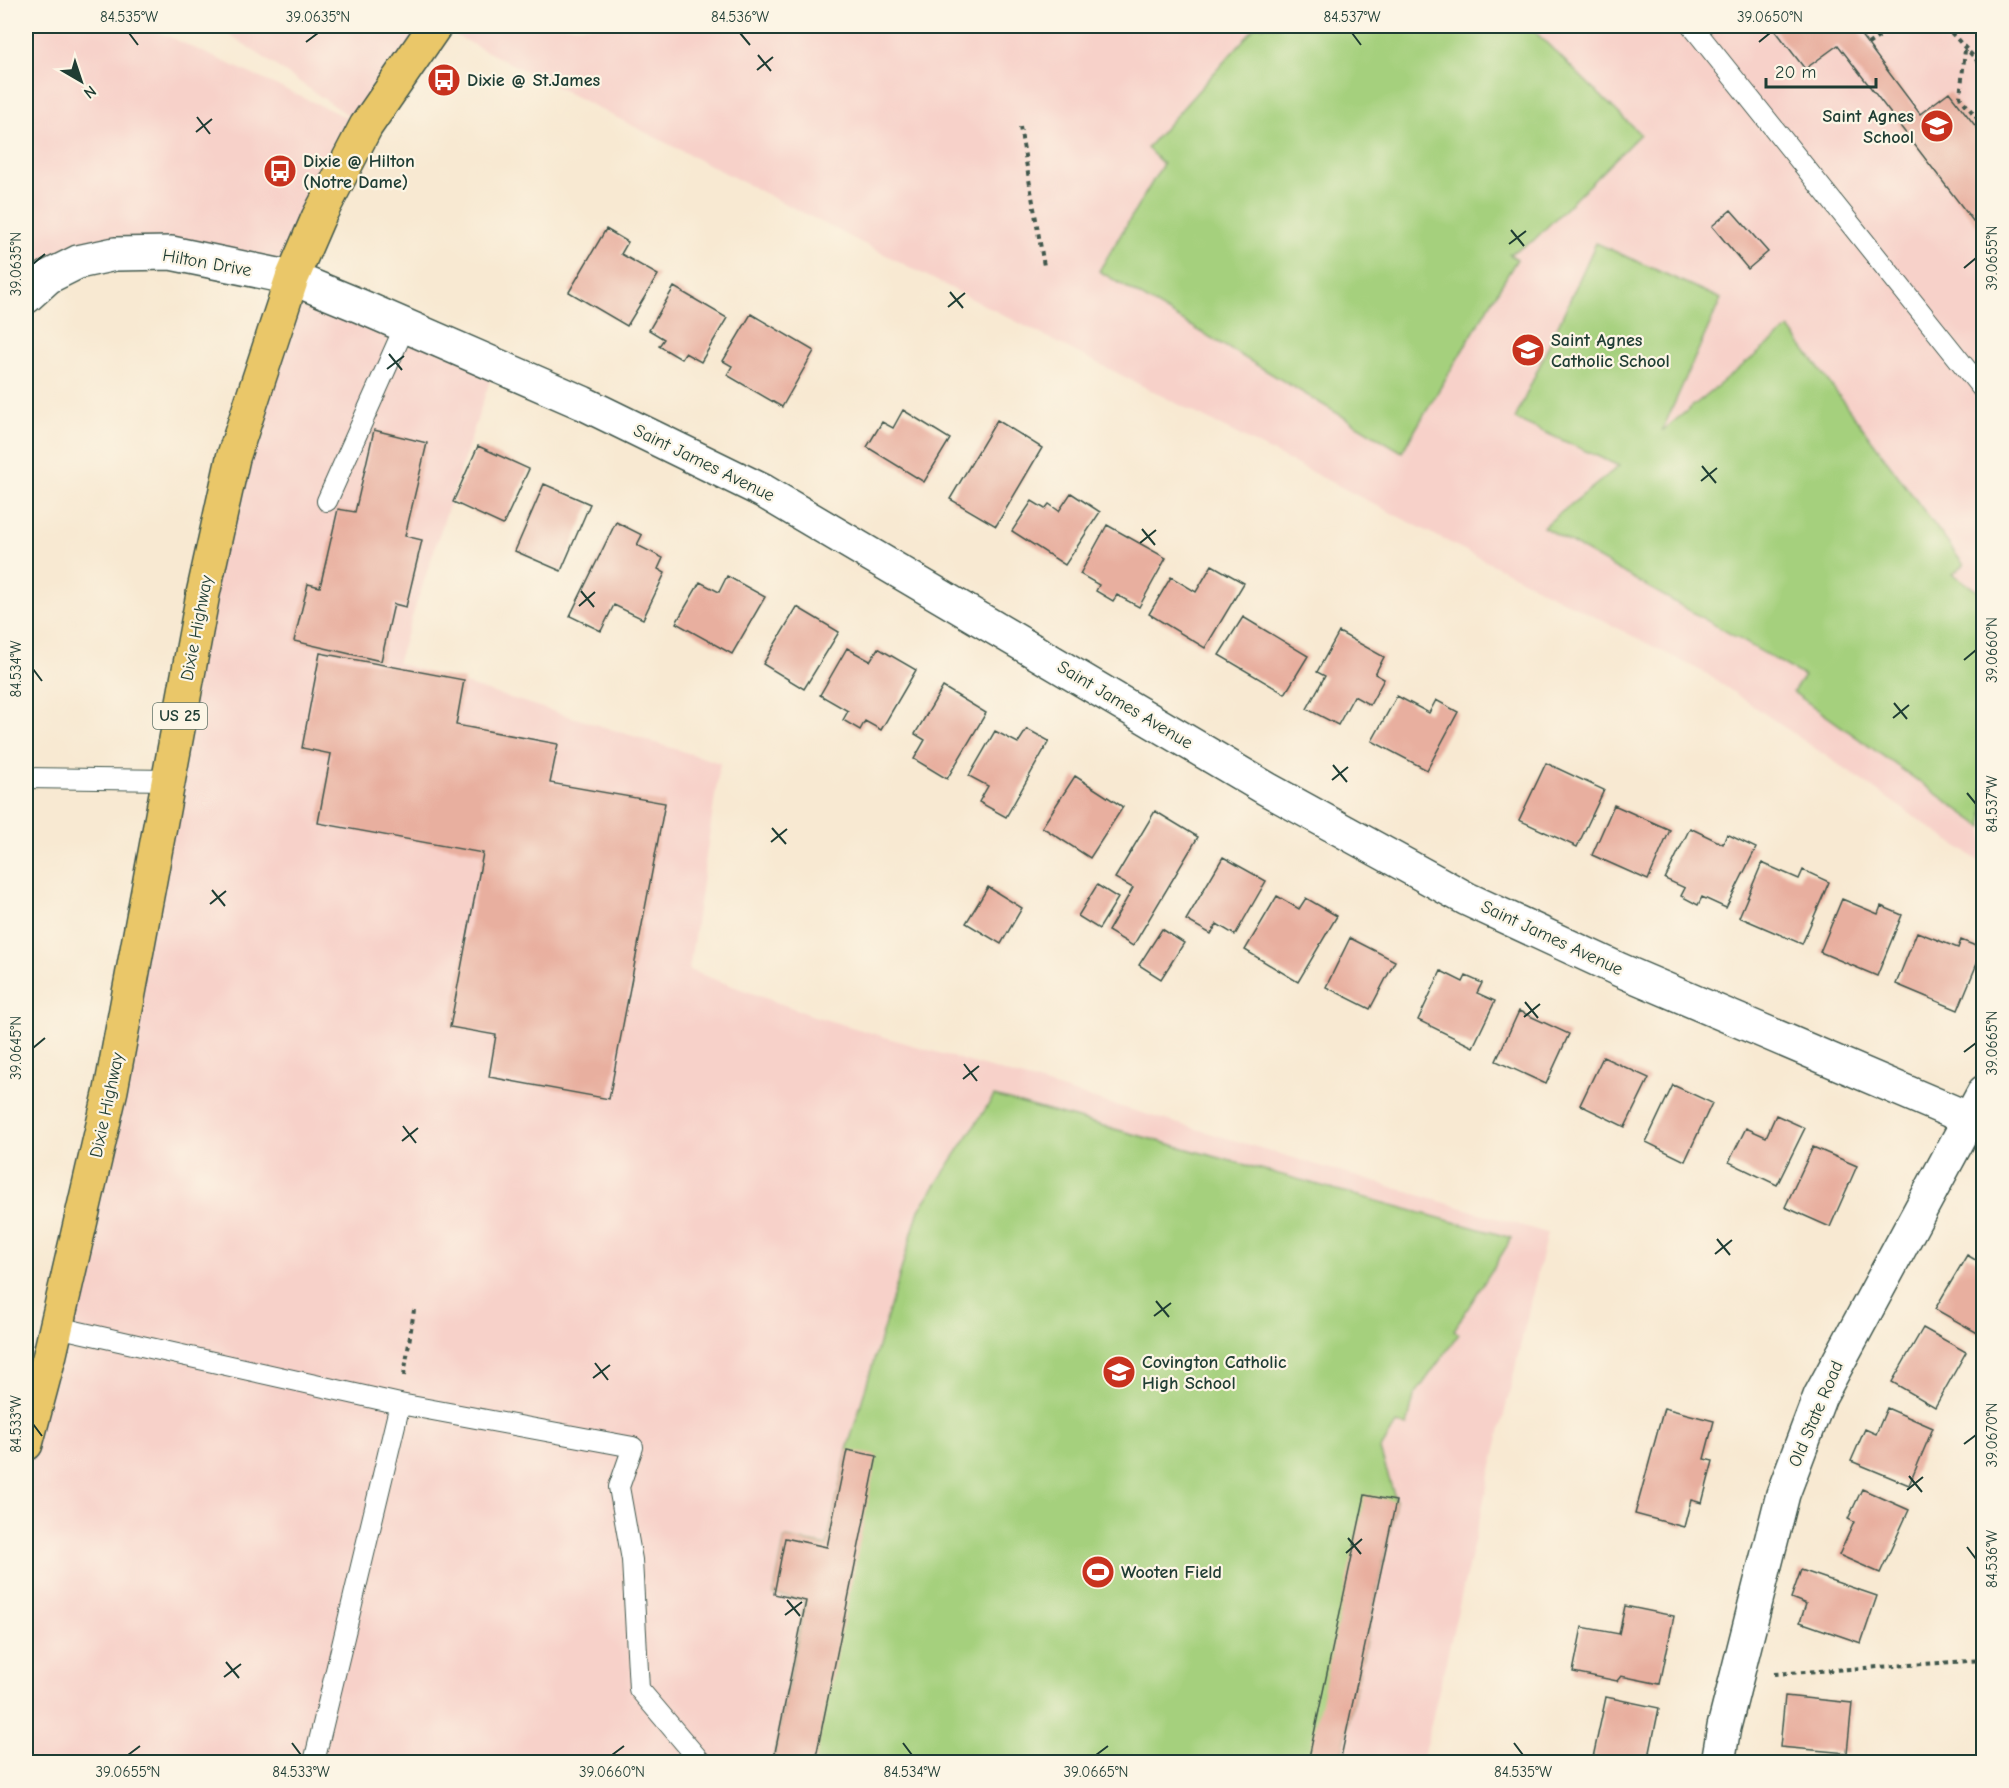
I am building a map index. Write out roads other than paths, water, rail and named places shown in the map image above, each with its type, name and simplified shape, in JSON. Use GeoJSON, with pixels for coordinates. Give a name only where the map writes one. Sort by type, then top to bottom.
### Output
{"type":"FeatureCollection","features":[{"type":"Feature","properties":{"kind":"main road","name":"Dixie Highway"},"geometry":{"type":"LineString","coordinates":[[26,1444],[57,1326],[111,1090],[203,594],[233,458],[292,278],[341,171],[366,126],[435,26]]}},
{"type":"Feature","properties":{"kind":"street","name":"Hilton Drive"},"geometry":{"type":"LineString","coordinates":[[26,297],[48,277],[78,262],[115,254],[171,254],[292,278]]}},
{"type":"Feature","properties":{"kind":"street","name":"Saint James Avenue"},"geometry":{"type":"LineString","coordinates":[[292,278],[583,403],[763,491],[1257,783],[1467,899],[1620,970],[1975,1105]]}},
{"type":"Feature","properties":{"kind":"street","name":"Old State Road"},"geometry":{"type":"LineString","coordinates":[[1718,1762],[1724,1727],[1784,1494],[1820,1396],[1975,1105]]}},
{"type":"Feature","properties":{"kind":"lane"},"geometry":{"type":"LineString","coordinates":[[1692,26],[1983,391]]}},
{"type":"Feature","properties":{"kind":"lane"},"geometry":{"type":"LineString","coordinates":[[327,501],[405,326]]}},
{"type":"Feature","properties":{"kind":"lane"},"geometry":{"type":"LineString","coordinates":[[26,778],[168,780]]}},
{"type":"Feature","properties":{"kind":"lane"},"geometry":{"type":"LineString","coordinates":[[57,1326],[400,1404],[633,1448],[619,1487],[632,1560],[639,1689],[701,1762]]}},
{"type":"Feature","properties":{"kind":"lane"},"geometry":{"type":"LineString","coordinates":[[314,1762],[400,1404]]}},
{"type":"Feature","properties":{"kind":"place","name":"Dixie @ St.James"},"geometry":{"type":"Point","coordinates":[444,80]}},
{"type":"Feature","properties":{"kind":"place","name":"Saint Agnes School"},"geometry":{"type":"Point","coordinates":[1937,126]}},
{"type":"Feature","properties":{"kind":"place","name":"Dixie @ Hilton (Notre Dame)"},"geometry":{"type":"Point","coordinates":[280,171]}},
{"type":"Feature","properties":{"kind":"place","name":"Saint Agnes Catholic School"},"geometry":{"type":"Point","coordinates":[1528,350]}},
{"type":"Feature","properties":{"kind":"place","name":"Covington Catholic High School"},"geometry":{"type":"Point","coordinates":[1119,1372]}},
{"type":"Feature","properties":{"kind":"place","name":"Wooten Field"},"geometry":{"type":"Point","coordinates":[1098,1572]}}]}
